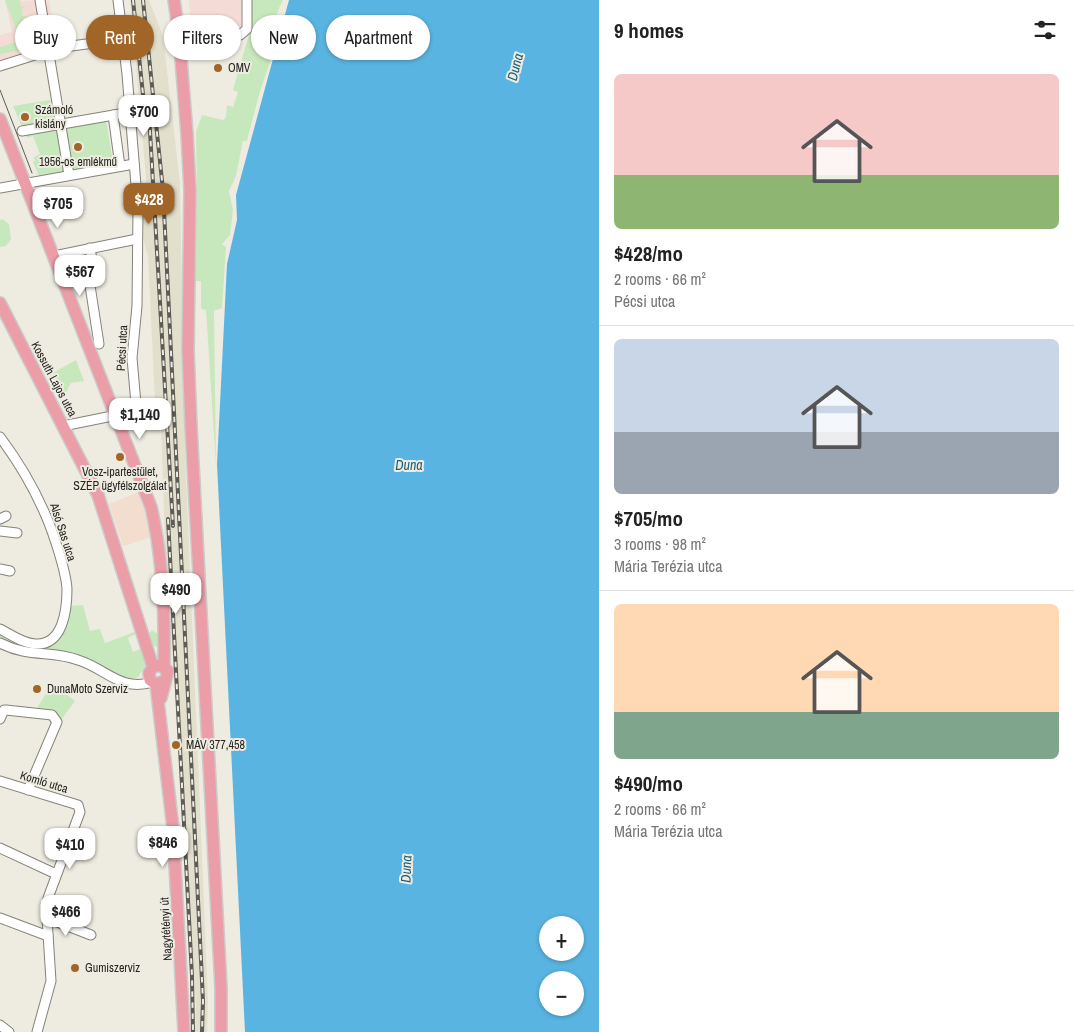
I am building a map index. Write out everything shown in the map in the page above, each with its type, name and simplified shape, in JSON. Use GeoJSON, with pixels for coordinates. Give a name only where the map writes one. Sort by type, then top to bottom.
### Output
{"type":"FeatureCollection","features":[{"type":"Feature","properties":{"kind":"main road"},"geometry":{"type":"LineString","coordinates":[[174,0],[176,15]]}},
{"type":"Feature","properties":{"kind":"main road"},"geometry":{"type":"LineString","coordinates":[[181,60],[190,190],[188,350],[191,426],[221,988],[221,1032]]}},
{"type":"Feature","properties":{"kind":"main road"},"geometry":{"type":"LineString","coordinates":[[0,119],[117,416],[154,518],[161,580],[164,643],[156,674]]}},
{"type":"Feature","properties":{"kind":"main road","name":"Kossuth Lajos utca"},"geometry":{"type":"LineString","coordinates":[[0,303],[88,473],[104,510],[156,674]]}},
{"type":"Feature","properties":{"kind":"main road","name":"Nagytétényi út"},"geometry":{"type":"LineString","coordinates":[[156,674],[176,861],[184,1032]]}},
{"type":"Feature","properties":{"kind":"street"},"geometry":{"type":"LineString","coordinates":[[40,0],[43,15]]}},
{"type":"Feature","properties":{"kind":"street","name":"Pécsi utca"},"geometry":{"type":"LineString","coordinates":[[118,0],[120,15]]}},
{"type":"Feature","properties":{"kind":"street"},"geometry":{"type":"LineString","coordinates":[[241,34],[247,29],[247,0]]}},
{"type":"Feature","properties":{"kind":"street"},"geometry":{"type":"LineString","coordinates":[[0,66],[20,60]]}},
{"type":"Feature","properties":{"kind":"street"},"geometry":{"type":"LineString","coordinates":[[50,60],[69,175]]}},
{"type":"Feature","properties":{"kind":"street","name":"Pécsi utca"},"geometry":{"type":"LineString","coordinates":[[117,416],[132,412],[136,404],[132,358],[137,306],[138,210],[125,60]]}},
{"type":"Feature","properties":{"kind":"street"},"geometry":{"type":"LineString","coordinates":[[22,131],[130,112]]}},
{"type":"Feature","properties":{"kind":"street"},"geometry":{"type":"LineString","coordinates":[[113,115],[120,166]]}},
{"type":"Feature","properties":{"kind":"street"},"geometry":{"type":"LineString","coordinates":[[0,188],[134,164]]}},
{"type":"Feature","properties":{"kind":"street"},"geometry":{"type":"LineString","coordinates":[[54,256],[137,239]]}},
{"type":"Feature","properties":{"kind":"street"},"geometry":{"type":"LineString","coordinates":[[90,248],[94,272],[89,279],[99,344]]}},
{"type":"Feature","properties":{"kind":"street"},"geometry":{"type":"LineString","coordinates":[[63,426],[117,416]]}},
{"type":"Feature","properties":{"kind":"street","name":"Alsó Sas utca"},"geometry":{"type":"LineString","coordinates":[[0,437],[38,497],[47,518],[67,589],[63,620],[58,634],[50,641],[30,644],[0,628]]}},
{"type":"Feature","properties":{"kind":"street"},"geometry":{"type":"LineString","coordinates":[[0,531],[17,533]]}},
{"type":"Feature","properties":{"kind":"street"},"geometry":{"type":"LineString","coordinates":[[0,569],[10,571]]}},
{"type":"Feature","properties":{"kind":"street"},"geometry":{"type":"LineString","coordinates":[[0,643],[21,653],[78,660],[120,682],[133,685],[156,674]]}},
{"type":"Feature","properties":{"kind":"street"},"geometry":{"type":"LineString","coordinates":[[2,714],[52,715],[57,722],[28,790]]}},
{"type":"Feature","properties":{"kind":"street","name":"Komló utca"},"geometry":{"type":"LineString","coordinates":[[0,782],[78,805],[80,808],[56,874]]}},
{"type":"Feature","properties":{"kind":"street"},"geometry":{"type":"LineString","coordinates":[[0,848],[56,874],[48,898],[47,918],[51,981],[37,1032]]}},
{"type":"Feature","properties":{"kind":"street"},"geometry":{"type":"LineString","coordinates":[[0,918],[48,936]]}},
{"type":"Feature","properties":{"kind":"street"},"geometry":{"type":"LineString","coordinates":[[47,918],[91,935]]}},
{"type":"Feature","properties":{"kind":"street"},"geometry":{"type":"LineString","coordinates":[[0,1025],[9,1032]]}},
{"type":"Feature","properties":{"kind":"shaded area"},"geometry":{"type":"Polygon","coordinates":[[[49,0],[51,15],[15,15],[16,60],[0,66],[0,35],[12,32],[5,1],[49,0]]]}},
{"type":"Feature","properties":{"kind":"shaded area"},"geometry":{"type":"Polygon","coordinates":[[[130,0],[149,0],[163,36],[164,60],[166,60],[180,183],[185,451],[208,1001],[207,1032],[195,1032],[196,1003],[165,543],[161,422],[156,422],[148,257],[144,242],[142,190],[147,189],[135,60],[154,60],[154,15],[131,15],[130,0]]]}},
{"type":"Feature","properties":{"kind":"shaded area"},"geometry":{"type":"Polygon","coordinates":[[[189,0],[241,0],[241,15],[190,15],[189,0]]]}},
{"type":"Feature","properties":{"kind":"shaded area"},"geometry":{"type":"Polygon","coordinates":[[[139,492],[152,537],[123,546],[109,504],[139,492]]]}},
{"type":"Feature","properties":{"kind":"green space"},"geometry":{"type":"Polygon","coordinates":[[[5,0],[20,0],[21,7],[26,6],[22,9],[23,15],[15,15],[15,27],[5,0]]]}},
{"type":"Feature","properties":{"kind":"green space"},"geometry":{"type":"Polygon","coordinates":[[[251,0],[283,0],[276,15],[251,15],[251,0]]]}},
{"type":"Feature","properties":{"kind":"green space"},"geometry":{"type":"Polygon","coordinates":[[[251,27],[251,60],[271,60],[247,141],[243,141],[236,176],[229,191],[233,210],[230,235],[222,244],[226,247],[222,308],[214,311],[216,466],[206,310],[201,309],[201,281],[194,281],[197,194],[196,132],[202,115],[223,120],[226,117],[227,105],[233,107],[238,92],[233,90],[251,27]]]}},
{"type":"Feature","properties":{"kind":"green space"},"geometry":{"type":"Polygon","coordinates":[[[15,42],[15,51],[0,54],[0,47],[15,42]]]}},
{"type":"Feature","properties":{"kind":"green space"},"geometry":{"type":"Polygon","coordinates":[[[50,100],[55,128],[106,120],[113,162],[39,176],[33,162],[35,161],[34,157],[40,154],[33,136],[27,138],[13,106],[50,100]]]}},
{"type":"Feature","properties":{"kind":"green space"},"geometry":{"type":"Polygon","coordinates":[[[2,219],[9,224],[11,239],[6,246],[0,247],[0,220],[2,219]]]}},
{"type":"Feature","properties":{"kind":"green space"},"geometry":{"type":"Polygon","coordinates":[[[76,360],[84,381],[71,383],[66,392],[55,394],[47,376],[76,360]]]}},
{"type":"Feature","properties":{"kind":"green space"},"geometry":{"type":"Polygon","coordinates":[[[83,605],[90,631],[100,629],[105,643],[137,631],[137,633],[128,638],[133,652],[142,648],[145,656],[145,666],[138,677],[127,680],[79,656],[35,653],[0,640],[0,633],[17,642],[55,640],[68,606],[83,605]]]}},
{"type":"Feature","properties":{"kind":"green space"},"geometry":{"type":"Polygon","coordinates":[[[152,630],[159,635],[157,647],[151,645],[147,636],[152,630]]]}},
{"type":"Feature","properties":{"kind":"green space"},"geometry":{"type":"Polygon","coordinates":[[[52,683],[75,701],[58,724],[36,710],[52,683]]]}},
{"type":"Feature","properties":{"kind":"water","name":"Duna"},"geometry":{"type":"Polygon","coordinates":[[[289,0],[599,0],[599,1032],[245,1032],[217,464],[227,264],[237,220],[236,195],[273,60],[316,60],[316,15],[285,15],[289,0]]]}},
{"type":"Feature","properties":{"kind":"tram line"},"geometry":{"type":"LineString","coordinates":[[0,90],[32,173]]}},
{"type":"Feature","properties":{"kind":"railway"},"geometry":{"type":"LineString","coordinates":[[133,0],[144,104]]}},
{"type":"Feature","properties":{"kind":"railway"},"geometry":{"type":"LineString","coordinates":[[143,0],[163,190],[203,1001],[202,1032]]}},
{"type":"Feature","properties":{"kind":"railway"},"geometry":{"type":"LineString","coordinates":[[148,97],[173,526]]}},
{"type":"Feature","properties":{"kind":"railway"},"geometry":{"type":"LineString","coordinates":[[168,519],[192,976],[193,1032]]}},
{"type":"Feature","properties":{"kind":"place","name":"OMV"},"geometry":{"type":"Point","coordinates":[218,68]}},
{"type":"Feature","properties":{"kind":"place","name":"Számoló kislány"},"geometry":{"type":"Point","coordinates":[25,117]}},
{"type":"Feature","properties":{"kind":"place","name":"1956-os emlékmű"},"geometry":{"type":"Point","coordinates":[78,147]}},
{"type":"Feature","properties":{"kind":"place","name":"Vosz-ipartestület, SZÉP ügyfélszolgálat"},"geometry":{"type":"Point","coordinates":[120,457]}},
{"type":"Feature","properties":{"kind":"place","name":"DunaMoto Szerviz"},"geometry":{"type":"Point","coordinates":[37,689]}},
{"type":"Feature","properties":{"kind":"place","name":"MÁV 377,458"},"geometry":{"type":"Point","coordinates":[176,745]}},
{"type":"Feature","properties":{"kind":"place","name":"Gumiszerviz"},"geometry":{"type":"Point","coordinates":[75,968]}}]}
